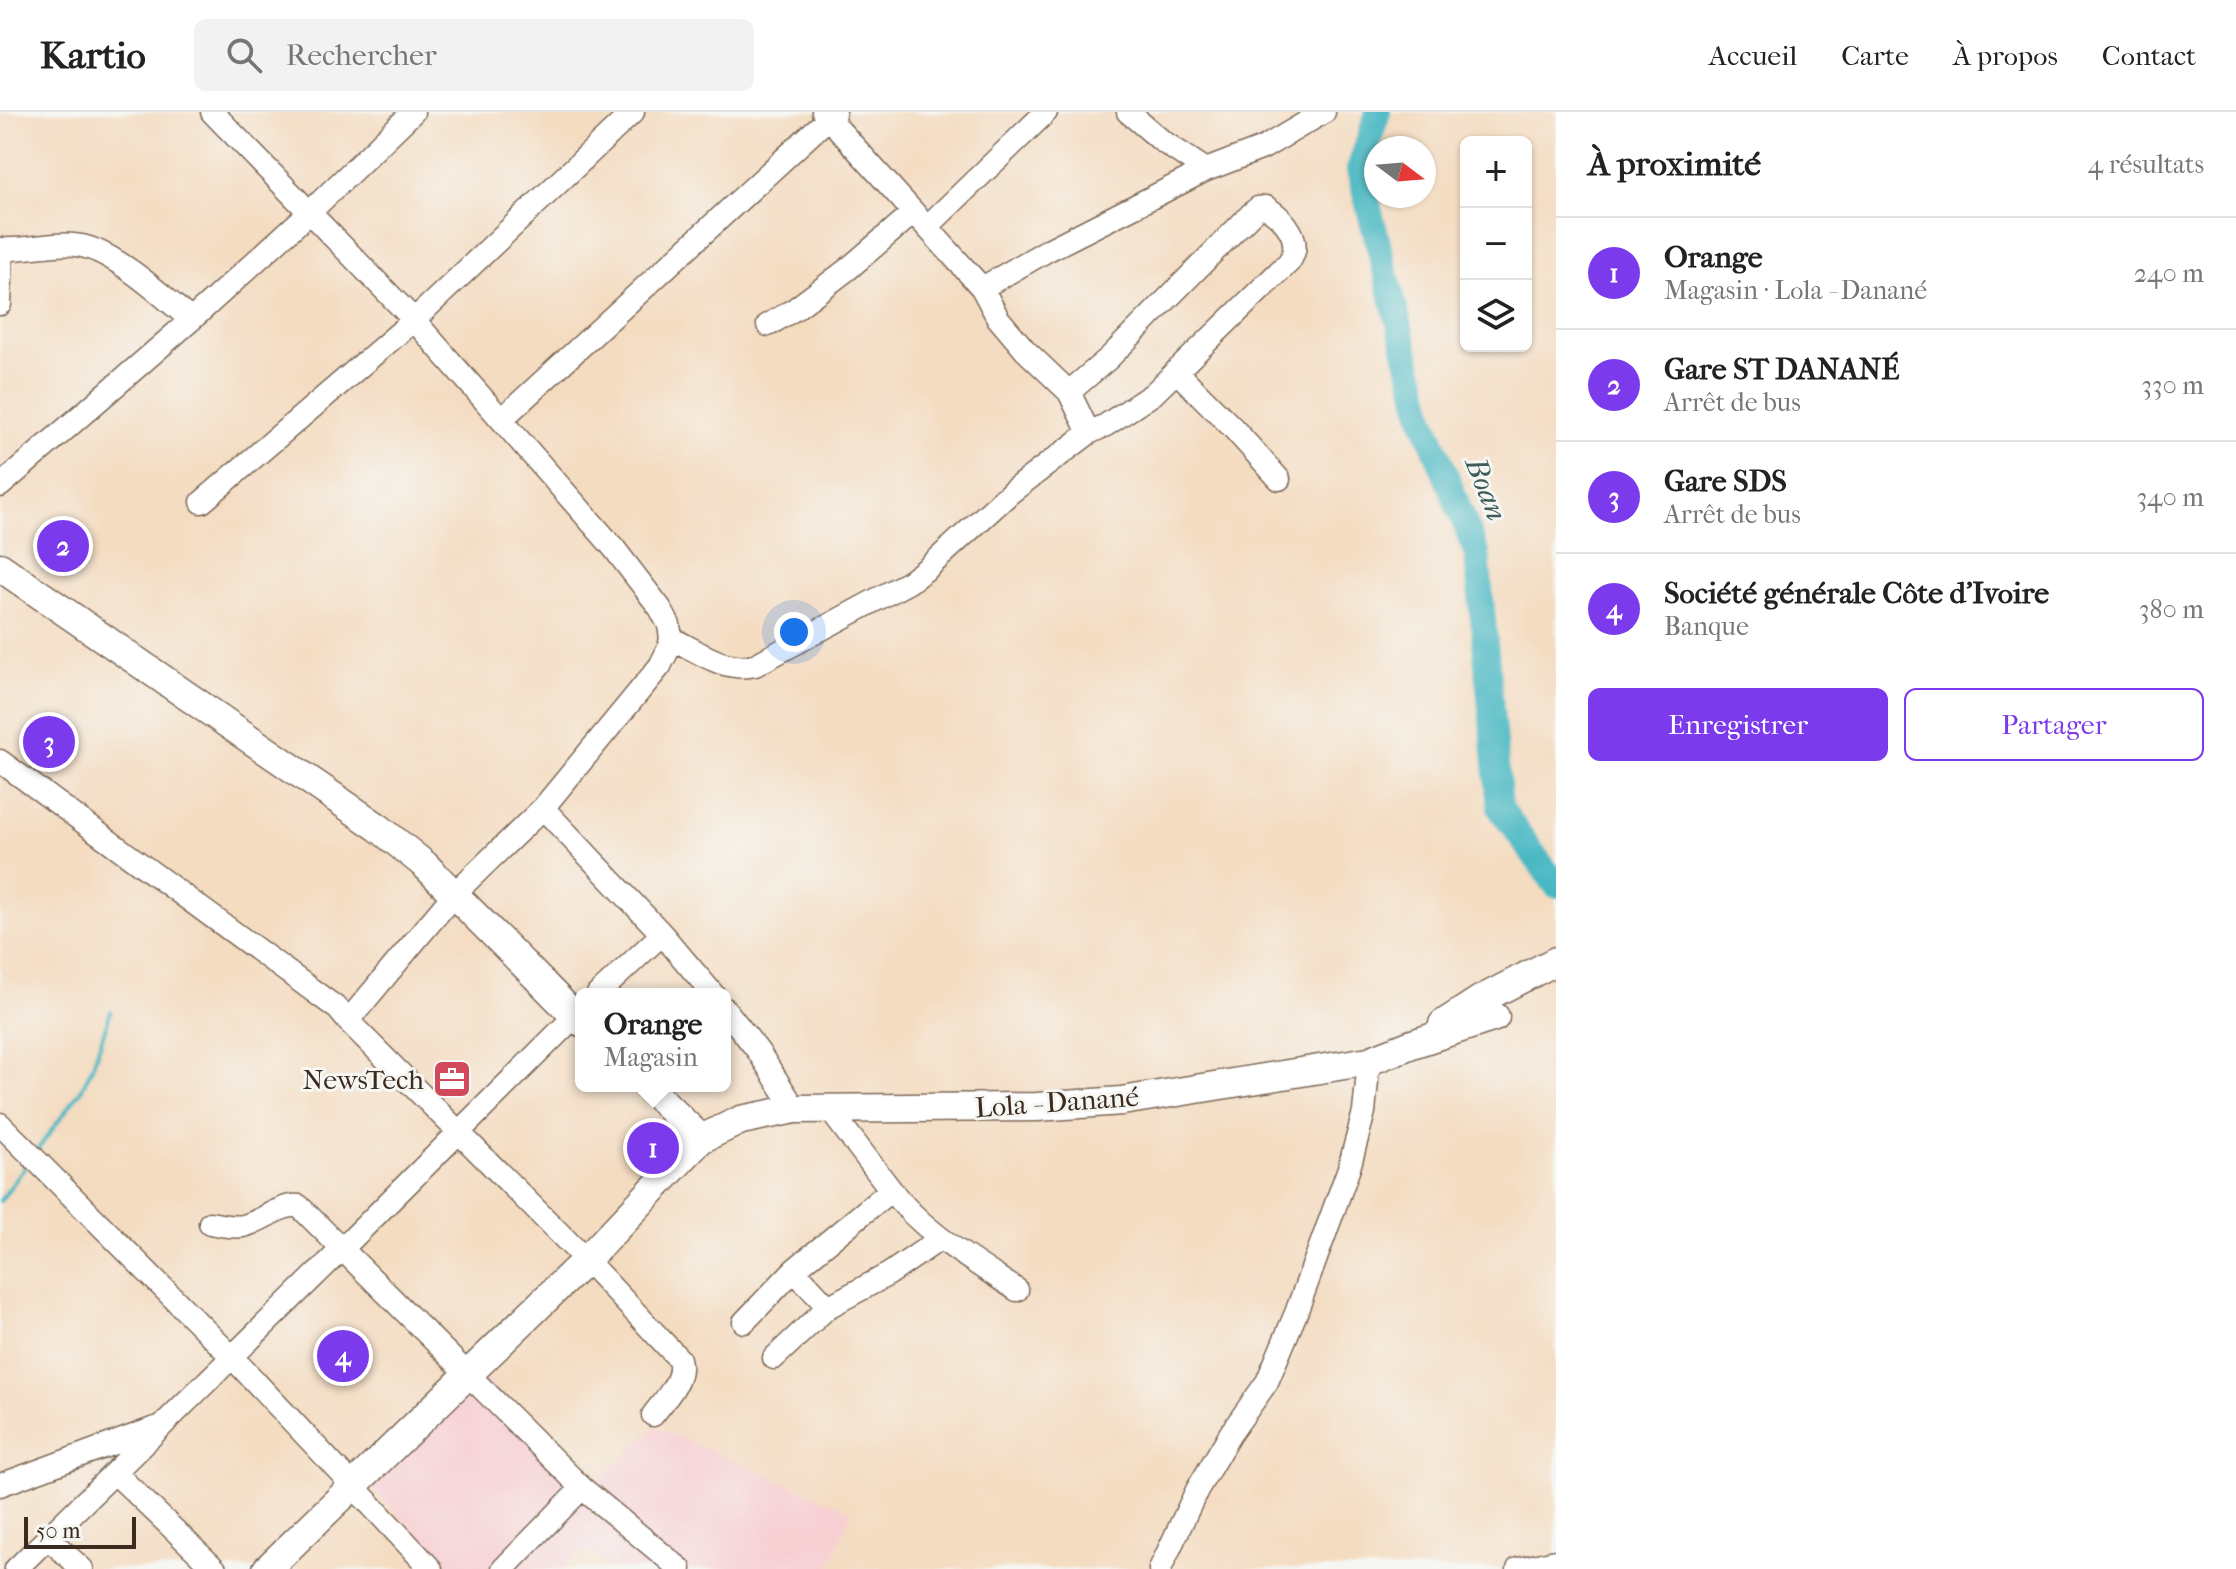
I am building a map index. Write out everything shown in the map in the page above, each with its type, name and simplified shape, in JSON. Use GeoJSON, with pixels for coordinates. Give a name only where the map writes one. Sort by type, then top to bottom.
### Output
{"type":"FeatureCollection","features":[{"type":"Feature","properties":{"kind":"main road"},"geometry":{"type":"LineString","coordinates":[[0,567],[379,828],[455,893],[575,1012]]}},
{"type":"Feature","properties":{"kind":"main road","name":"Lola - Danané"},"geometry":{"type":"LineString","coordinates":[[1412,1044],[1480,1000],[1556,961]]}},
{"type":"Feature","properties":{"kind":"main road","name":"Lola - Danané"},"geometry":{"type":"LineString","coordinates":[[701,1139],[741,1120],[795,1109],[1037,1107],[1122,1101],[1369,1061],[1495,1017]]}},
{"type":"Feature","properties":{"kind":"main road"},"geometry":{"type":"LineString","coordinates":[[267,1569],[586,1260],[701,1139],[653,1092]]}},
{"type":"Feature","properties":{"kind":"street"},"geometry":{"type":"LineString","coordinates":[[212,112],[414,320],[502,419],[643,585],[669,625],[671,638],[660,666],[543,808],[455,893],[348,1021]]}},
{"type":"Feature","properties":{"kind":"street"},"geometry":{"type":"LineString","coordinates":[[0,486],[191,320],[310,212],[413,112]]}},
{"type":"Feature","properties":{"kind":"street"},"geometry":{"type":"LineString","coordinates":[[202,502],[414,320],[633,112]]}},
{"type":"Feature","properties":{"kind":"street"},"geometry":{"type":"LineString","coordinates":[[768,325],[920,220],[1046,112]]}},
{"type":"Feature","properties":{"kind":"street"},"geometry":{"type":"LineString","coordinates":[[1128,112],[1162,141],[1206,170]]}},
{"type":"Feature","properties":{"kind":"street"},"geometry":{"type":"LineString","coordinates":[[982,288],[1048,250],[1206,170],[1263,148],[1324,112]]}},
{"type":"Feature","properties":{"kind":"street"},"geometry":{"type":"LineString","coordinates":[[502,419],[829,114],[982,288],[998,318],[1025,350],[1069,392],[1089,433]]}},
{"type":"Feature","properties":{"kind":"street"},"geometry":{"type":"LineString","coordinates":[[671,638],[730,667],[755,665],[909,582],[1011,492],[1089,433],[1153,394],[1289,262],[1295,251],[1293,237],[1281,218],[1262,207],[1252,213],[1109,358],[1069,392]]}},
{"type":"Feature","properties":{"kind":"street"},"geometry":{"type":"LineString","coordinates":[[0,304],[1,249],[54,244],[84,247],[107,257],[142,278],[191,320]]}},
{"type":"Feature","properties":{"kind":"street"},"geometry":{"type":"LineString","coordinates":[[1176,371],[1279,479]]}},
{"type":"Feature","properties":{"kind":"street"},"geometry":{"type":"LineString","coordinates":[[0,761],[338,1009],[586,1260],[679,1359],[681,1372],[653,1415]]}},
{"type":"Feature","properties":{"kind":"street"},"geometry":{"type":"LineString","coordinates":[[543,808],[662,934],[708,988]]}},
{"type":"Feature","properties":{"kind":"street"},"geometry":{"type":"LineString","coordinates":[[604,988],[662,934]]}},
{"type":"Feature","properties":{"kind":"street"},"geometry":{"type":"LineString","coordinates":[[731,1017],[758,1051],[795,1109]]}},
{"type":"Feature","properties":{"kind":"street"},"geometry":{"type":"LineString","coordinates":[[16,1569],[575,1020]]}},
{"type":"Feature","properties":{"kind":"street"},"geometry":{"type":"LineString","coordinates":[[1160,1569],[1197,1490],[1230,1434],[1267,1382],[1296,1313],[1349,1168],[1364,1112],[1369,1061]]}},
{"type":"Feature","properties":{"kind":"street"},"geometry":{"type":"LineString","coordinates":[[830,1110],[902,1204],[940,1239],[1017,1290]]}},
{"type":"Feature","properties":{"kind":"street"},"geometry":{"type":"LineString","coordinates":[[0,1124],[232,1357],[431,1569]]}},
{"type":"Feature","properties":{"kind":"street"},"geometry":{"type":"LineString","coordinates":[[744,1322],[794,1270],[891,1190]]}},
{"type":"Feature","properties":{"kind":"street"},"geometry":{"type":"LineString","coordinates":[[210,1223],[244,1226],[295,1205],[306,1212],[582,1488],[680,1569]]}},
{"type":"Feature","properties":{"kind":"street"},"geometry":{"type":"LineString","coordinates":[[774,1358],[828,1307],[889,1274],[940,1239]]}},
{"type":"Feature","properties":{"kind":"street"},"geometry":{"type":"LineString","coordinates":[[794,1270],[828,1307]]}},
{"type":"Feature","properties":{"kind":"street"},"geometry":{"type":"LineString","coordinates":[[0,1485],[160,1427]]}},
{"type":"Feature","properties":{"kind":"street"},"geometry":{"type":"LineString","coordinates":[[115,1473],[215,1569]]}},
{"type":"Feature","properties":{"kind":"street"},"geometry":{"type":"LineString","coordinates":[[503,1569],[582,1488]]}},
{"type":"Feature","properties":{"kind":"street"},"geometry":{"type":"LineString","coordinates":[[48,1538],[82,1569]]}},
{"type":"Feature","properties":{"kind":"street"},"geometry":{"type":"LineString","coordinates":[[1518,1569],[1556,1561]]}},
{"type":"Feature","properties":{"kind":"shaded area"},"geometry":{"type":"Polygon","coordinates":[[[484,1378],[595,1485],[655,1427],[852,1511],[829,1569],[610,1569],[585,1548],[563,1569],[453,1569],[372,1489],[484,1378]]]}},
{"type":"Feature","properties":{"kind":"waterway","name":"Boan"},"geometry":{"type":"LineString","coordinates":[[1378,112],[1359,170],[1424,420],[1477,554],[1500,808],[1556,885]]}},
{"type":"Feature","properties":{"kind":"waterway"},"geometry":{"type":"LineString","coordinates":[[38,1149],[82,1089],[111,1011]]}},
{"type":"Feature","properties":{"kind":"waterway"},"geometry":{"type":"LineString","coordinates":[[0,1201],[28,1163]]}},
{"type":"Feature","properties":{"kind":"place","name":"Gare ST DANANÉ"},"geometry":{"type":"Point","coordinates":[63,546]}},
{"type":"Feature","properties":{"kind":"place","name":"Gare SDS"},"geometry":{"type":"Point","coordinates":[49,742]}},
{"type":"Feature","properties":{"kind":"place","name":"NewsTech"},"geometry":{"type":"Point","coordinates":[452,1079]}},
{"type":"Feature","properties":{"kind":"place","name":"Orange"},"geometry":{"type":"Point","coordinates":[653,1148]}},
{"type":"Feature","properties":{"kind":"place","name":"Société générale Côte d'Ivoire"},"geometry":{"type":"Point","coordinates":[343,1356]}}]}
